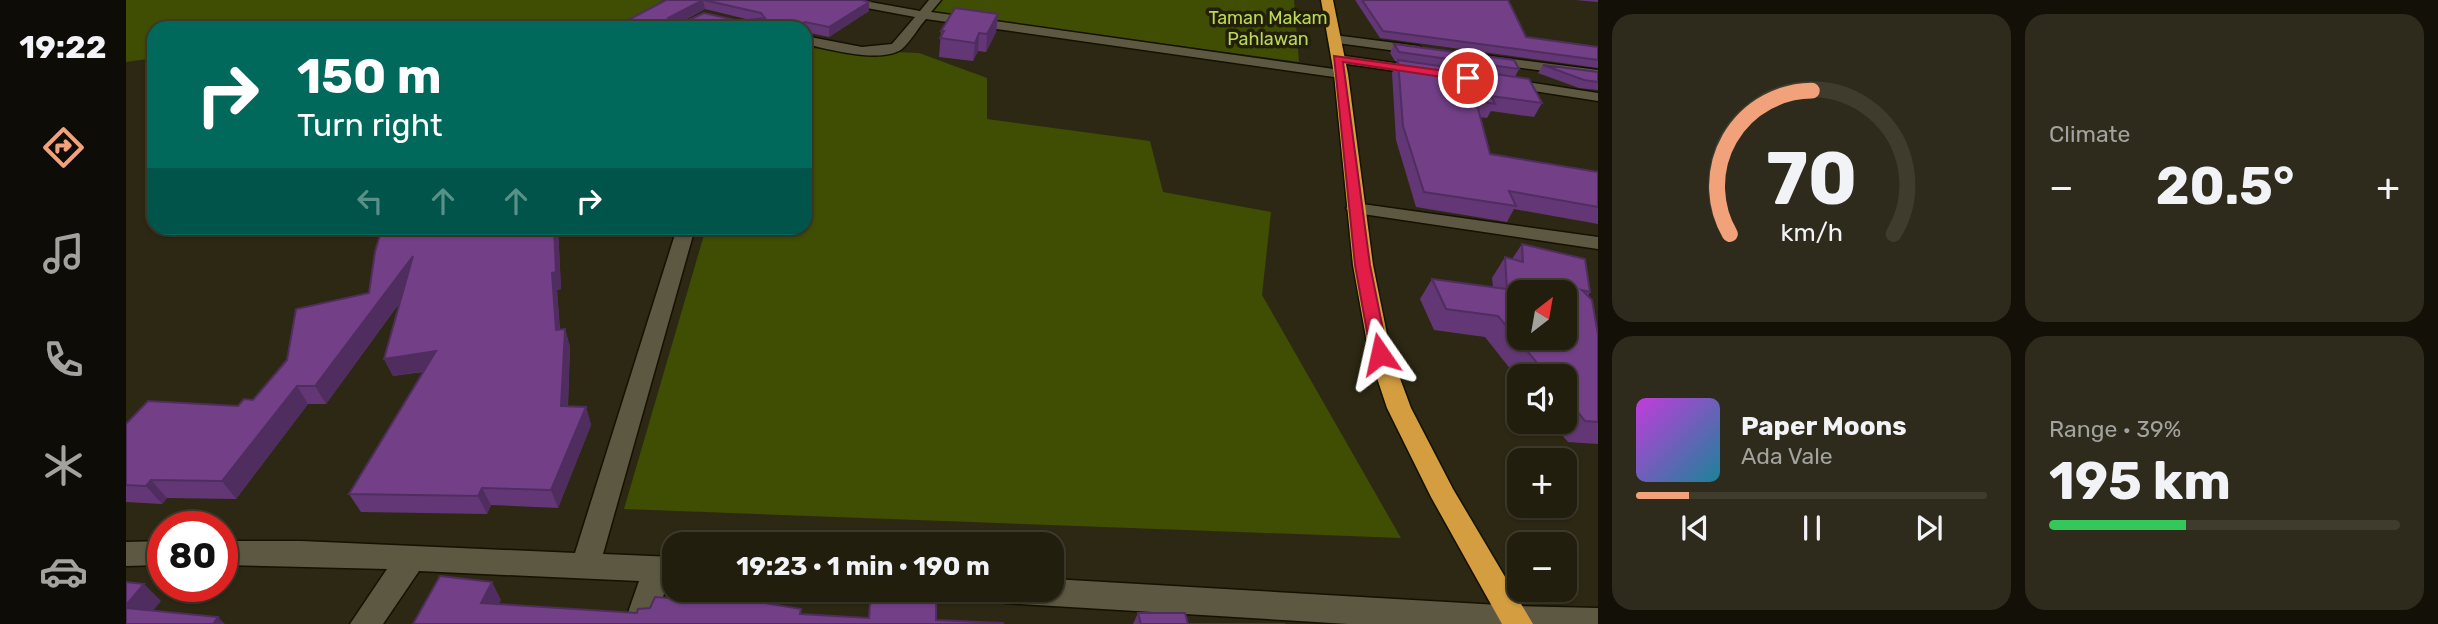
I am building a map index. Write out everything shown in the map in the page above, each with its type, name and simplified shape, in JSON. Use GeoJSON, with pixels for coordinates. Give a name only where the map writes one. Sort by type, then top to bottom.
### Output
{"type":"FeatureCollection","features":[{"type":"Feature","properties":{"kind":"highway"},"geometry":{"type":"LineString","coordinates":[[1327,0],[1337,57],[1363,265],[1380,354],[1399,408],[1444,497],[1517,622]]}},
{"type":"Feature","properties":{"kind":"street"},"geometry":{"type":"LineString","coordinates":[[841,0],[924,15],[1337,57],[1434,73]]}},
{"type":"Feature","properties":{"kind":"street"},"geometry":{"type":"LineString","coordinates":[[812,41],[848,49],[895,47],[935,0]]}},
{"type":"Feature","properties":{"kind":"street"},"geometry":{"type":"LineString","coordinates":[[1337,57],[1428,52]]}},
{"type":"Feature","properties":{"kind":"street"},"geometry":{"type":"LineString","coordinates":[[1481,59],[1598,74]]}},
{"type":"Feature","properties":{"kind":"street"},"geometry":{"type":"LineString","coordinates":[[1488,80],[1598,97]]}},
{"type":"Feature","properties":{"kind":"street"},"geometry":{"type":"LineString","coordinates":[[1355,208],[1598,243]]}},
{"type":"Feature","properties":{"kind":"street"},"geometry":{"type":"LineString","coordinates":[[586,565],[684,235]]}},
{"type":"Feature","properties":{"kind":"street"},"geometry":{"type":"LineString","coordinates":[[126,554],[147,553]]}},
{"type":"Feature","properties":{"kind":"street"},"geometry":{"type":"LineString","coordinates":[[238,553],[301,553],[662,569]]}},
{"type":"Feature","properties":{"kind":"street"},"geometry":{"type":"LineString","coordinates":[[365,624],[412,558]]}},
{"type":"Feature","properties":{"kind":"street"},"geometry":{"type":"LineString","coordinates":[[639,624],[662,577]]}},
{"type":"Feature","properties":{"kind":"street"},"geometry":{"type":"LineString","coordinates":[[1064,594],[1517,622],[1598,622]]}},
{"type":"Feature","properties":{"kind":"green space"},"geometry":{"type":"Polygon","coordinates":[[[126,0],[663,0],[633,21],[147,21],[147,59],[126,62],[126,0]]]}},
{"type":"Feature","properties":{"kind":"green space","name":"Taman Makam Pahlawan"},"geometry":{"type":"Polygon","coordinates":[[[940,0],[1294,0],[1299,62],[929,12],[940,0]]]}},
{"type":"Feature","properties":{"kind":"green space"},"geometry":{"type":"Polygon","coordinates":[[[812,48],[919,53],[987,78],[987,119],[1150,141],[1163,192],[1271,212],[1262,295],[1401,538],[624,509],[704,235],[812,235],[812,48]]]}},
{"type":"Feature","properties":{"kind":"building"},"geometry":{"type":"Polygon","coordinates":[[[666,0],[703,0],[668,18],[671,21],[626,21],[666,0]]]}},
{"type":"Feature","properties":{"kind":"building"},"geometry":{"type":"Polygon","coordinates":[[[704,0],[869,2],[829,27],[812,23],[812,21],[739,21],[765,18],[761,13],[704,0]]]}},
{"type":"Feature","properties":{"kind":"building"},"geometry":{"type":"Polygon","coordinates":[[[1362,0],[1508,0],[1526,37],[1598,47],[1598,60],[1383,31],[1362,0]]]}},
{"type":"Feature","properties":{"kind":"building"},"geometry":{"type":"Polygon","coordinates":[[[955,8],[998,14],[987,34],[979,33],[975,43],[940,38],[944,31],[941,31],[955,8]]]}},
{"type":"Feature","properties":{"kind":"building"},"geometry":{"type":"Polygon","coordinates":[[[704,13],[739,21],[687,21],[704,13]]]}},
{"type":"Feature","properties":{"kind":"building"},"geometry":{"type":"Polygon","coordinates":[[[1394,44],[1514,60],[1519,69],[1399,52],[1394,44]]]}},
{"type":"Feature","properties":{"kind":"building"},"geometry":{"type":"Polygon","coordinates":[[[1398,60],[1529,79],[1542,103],[1491,96],[1495,104],[1476,101],[1490,154],[1598,172],[1598,207],[1509,191],[1516,206],[1424,192],[1403,126],[1398,60]]]}},
{"type":"Feature","properties":{"kind":"building"},"geometry":{"type":"Polygon","coordinates":[[[1543,65],[1598,72],[1598,82],[1584,80],[1543,65]]]}},
{"type":"Feature","properties":{"kind":"building"},"geometry":{"type":"Polygon","coordinates":[[[380,235],[554,235],[556,272],[552,273],[556,330],[565,329],[561,406],[586,407],[551,490],[482,488],[478,496],[349,494],[436,351],[384,359],[413,256],[315,386],[297,386],[222,481],[151,480],[146,486],[126,485],[126,424],[148,401],[238,406],[244,399],[253,400],[287,360],[296,309],[369,293],[380,235]]]}},
{"type":"Feature","properties":{"kind":"building"},"geometry":{"type":"Polygon","coordinates":[[[1522,244],[1585,259],[1590,292],[1582,290],[1592,300],[1598,335],[1598,422],[1585,421],[1577,411],[1577,364],[1538,364],[1526,350],[1577,350],[1577,280],[1507,280],[1507,289],[1505,257],[1523,262],[1522,244]]]}},
{"type":"Feature","properties":{"kind":"building"},"geometry":{"type":"Polygon","coordinates":[[[1432,279],[1507,289],[1507,327],[1498,316],[1446,309],[1432,279]]]}},
{"type":"Feature","properties":{"kind":"building"},"geometry":{"type":"Polygon","coordinates":[[[440,576],[492,582],[481,603],[637,613],[638,609],[650,608],[655,597],[662,598],[662,602],[759,602],[801,609],[800,614],[869,618],[870,602],[936,602],[936,620],[1003,623],[1003,624],[413,624],[440,576]]]}},
{"type":"Feature","properties":{"kind":"building"},"geometry":{"type":"Polygon","coordinates":[[[126,582],[144,584],[126,605],[126,582]]]}},
{"type":"Feature","properties":{"kind":"building"},"geometry":{"type":"Polygon","coordinates":[[[126,608],[218,617],[213,624],[126,624],[126,608]]]}},
{"type":"Feature","properties":{"kind":"building"},"geometry":{"type":"Polygon","coordinates":[[[1138,613],[1185,613],[1188,624],[1141,624],[1138,613]]]}},
{"type":"Feature","properties":{"kind":"route"},"geometry":{"type":"LineString","coordinates":[[1380,354],[1363,265],[1338,59],[1468,78]]}}]}
